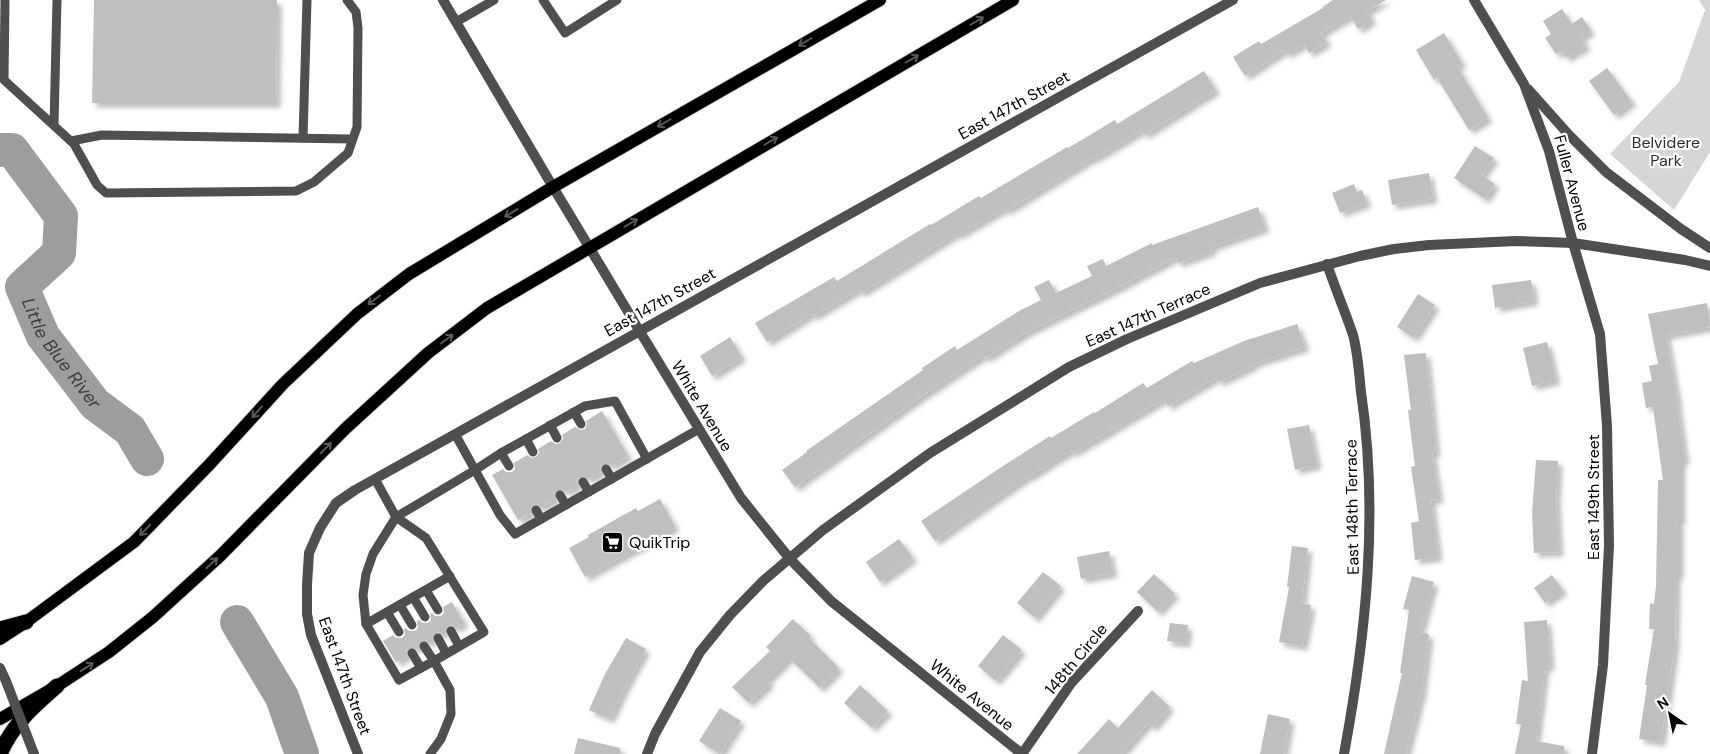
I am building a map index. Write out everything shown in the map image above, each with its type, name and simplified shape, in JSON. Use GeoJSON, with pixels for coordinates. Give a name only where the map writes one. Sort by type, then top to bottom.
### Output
{"type":"FeatureCollection","features":[{"type":"Feature","properties":{"kind":"highway"},"geometry":{"type":"LineString","coordinates":[[0,629],[26,622]]}},
{"type":"Feature","properties":{"kind":"highway"},"geometry":{"type":"LineString","coordinates":[[0,754],[16,725],[57,686]]}},
{"type":"Feature","properties":{"kind":"main road"},"geometry":{"type":"LineString","coordinates":[[0,639],[134,542],[209,465],[283,384],[357,314],[409,274],[552,187],[880,0]]}},
{"type":"Feature","properties":{"kind":"main road"},"geometry":{"type":"LineString","coordinates":[[0,718],[57,686],[109,652],[153,617],[220,556],[345,429],[428,353],[487,308],[1013,0]]}},
{"type":"Feature","properties":{"kind":"street","name":"White Avenue"},"geometry":{"type":"LineString","coordinates":[[443,0],[552,187],[741,498],[790,559],[830,601],[1022,754]]}},
{"type":"Feature","properties":{"kind":"street","name":"East 147th Street"},"geometry":{"type":"LineString","coordinates":[[358,754],[311,635],[307,614],[310,553],[320,528],[336,503],[355,490],[639,330],[1234,0]]}},
{"type":"Feature","properties":{"kind":"street","name":"Fuller Avenue"},"geometry":{"type":"LineString","coordinates":[[1474,0],[1524,84],[1549,151],[1573,243],[1686,260],[1710,266]]}},
{"type":"Feature","properties":{"kind":"street","name":"Fuller Avenue"},"geometry":{"type":"LineString","coordinates":[[1524,84],[1606,172],[1681,230],[1710,248]]}},
{"type":"Feature","properties":{"kind":"street","name":"East 147th Terrace"},"geometry":{"type":"LineString","coordinates":[[647,754],[654,734],[700,652],[730,615],[763,582],[823,530],[930,453],[1069,367],[1144,331],[1260,282],[1327,264],[1385,251],[1429,245],[1516,241],[1573,243]]}},
{"type":"Feature","properties":{"kind":"street","name":"East 149th Street"},"geometry":{"type":"LineString","coordinates":[[1573,243],[1600,334],[1607,426],[1608,565],[1604,665],[1592,754]]}},
{"type":"Feature","properties":{"kind":"street","name":"East 148th Terrace"},"geometry":{"type":"LineString","coordinates":[[1327,264],[1353,337],[1365,418],[1370,500],[1368,582],[1356,687],[1344,754]]}},
{"type":"Feature","properties":{"kind":"street","name":"148th Circle"},"geometry":{"type":"LineString","coordinates":[[1022,754],[1072,682],[1138,611]]}},
{"type":"Feature","properties":{"kind":"street"},"geometry":{"type":"LineString","coordinates":[[0,668],[34,754]]}},
{"type":"Feature","properties":{"kind":"lane"},"geometry":{"type":"LineString","coordinates":[[5,0],[4,80],[71,141],[97,185],[106,192],[296,191],[314,182],[348,153],[357,127],[358,28],[356,12],[347,0]]}},
{"type":"Feature","properties":{"kind":"lane"},"geometry":{"type":"LineString","coordinates":[[54,126],[57,0]]}},
{"type":"Feature","properties":{"kind":"lane"},"geometry":{"type":"LineString","coordinates":[[303,138],[307,0]]}},
{"type":"Feature","properties":{"kind":"lane"},"geometry":{"type":"LineString","coordinates":[[456,22],[494,0]]}},
{"type":"Feature","properties":{"kind":"lane"},"geometry":{"type":"LineString","coordinates":[[542,0],[564,33],[617,0]]}},
{"type":"Feature","properties":{"kind":"lane"},"geometry":{"type":"LineString","coordinates":[[71,141],[102,135],[352,139]]}},
{"type":"Feature","properties":{"kind":"lane"},"geometry":{"type":"LineString","coordinates":[[375,479],[396,517],[426,538],[484,632],[399,680],[366,624],[363,595],[366,574],[374,554],[396,517],[501,453],[585,406],[615,401],[647,459]]}},
{"type":"Feature","properties":{"kind":"lane"},"geometry":{"type":"LineString","coordinates":[[574,412],[581,424]]}},
{"type":"Feature","properties":{"kind":"lane"},"geometry":{"type":"LineString","coordinates":[[550,425],[557,438]]}},
{"type":"Feature","properties":{"kind":"lane"},"geometry":{"type":"LineString","coordinates":[[455,434],[500,515],[515,534],[699,429]]}},
{"type":"Feature","properties":{"kind":"lane"},"geometry":{"type":"LineString","coordinates":[[526,439],[533,452]]}},
{"type":"Feature","properties":{"kind":"lane"},"geometry":{"type":"LineString","coordinates":[[501,453],[509,466]]}},
{"type":"Feature","properties":{"kind":"lane"},"geometry":{"type":"LineString","coordinates":[[606,469],[612,479]]}},
{"type":"Feature","properties":{"kind":"lane"},"geometry":{"type":"LineString","coordinates":[[583,482],[589,492]]}},
{"type":"Feature","properties":{"kind":"lane"},"geometry":{"type":"LineString","coordinates":[[560,496],[566,505]]}},
{"type":"Feature","properties":{"kind":"lane"},"geometry":{"type":"LineString","coordinates":[[536,510],[541,519]]}},
{"type":"Feature","properties":{"kind":"lane"},"geometry":{"type":"LineString","coordinates":[[366,624],[450,576]]}},
{"type":"Feature","properties":{"kind":"lane"},"geometry":{"type":"LineString","coordinates":[[426,590],[438,610]]}},
{"type":"Feature","properties":{"kind":"lane"},"geometry":{"type":"LineString","coordinates":[[413,597],[425,617]]}},
{"type":"Feature","properties":{"kind":"lane"},"geometry":{"type":"LineString","coordinates":[[400,605],[412,625]]}},
{"type":"Feature","properties":{"kind":"lane"},"geometry":{"type":"LineString","coordinates":[[387,612],[399,632]]}},
{"type":"Feature","properties":{"kind":"lane"},"geometry":{"type":"LineString","coordinates":[[451,631],[459,646]]}},
{"type":"Feature","properties":{"kind":"lane"},"geometry":{"type":"LineString","coordinates":[[438,638],[446,653]]}},
{"type":"Feature","properties":{"kind":"lane"},"geometry":{"type":"LineString","coordinates":[[424,646],[450,690],[451,714],[442,739],[430,754]]}},
{"type":"Feature","properties":{"kind":"lane"},"geometry":{"type":"LineString","coordinates":[[412,653],[421,668]]}},
{"type":"Feature","properties":{"kind":"green space","name":"Belvidere Park"},"geometry":{"type":"Polygon","coordinates":[[[1699,0],[1710,0],[1710,152],[1674,210],[1610,154],[1679,82],[1705,10],[1699,0]]]}},
{"type":"Feature","properties":{"kind":"building"},"geometry":{"type":"Polygon","coordinates":[[[94,0],[277,0],[276,103],[92,103],[94,0]]]}},
{"type":"Feature","properties":{"kind":"building"},"geometry":{"type":"Polygon","coordinates":[[[1333,0],[1386,0],[1367,11],[1372,20],[1358,29],[1350,16],[1321,33],[1327,42],[1309,53],[1304,44],[1287,54],[1285,50],[1245,76],[1233,57],[1259,41],[1261,44],[1323,8],[1333,0]]]}},
{"type":"Feature","properties":{"kind":"building"},"geometry":{"type":"Polygon","coordinates":[[[1562,9],[1572,24],[1582,17],[1591,31],[1581,37],[1586,46],[1566,58],[1562,51],[1556,54],[1545,38],[1551,34],[1543,21],[1562,9]]]}},
{"type":"Feature","properties":{"kind":"building"},"geometry":{"type":"Polygon","coordinates":[[[1444,33],[1462,63],[1457,66],[1488,118],[1469,130],[1437,78],[1434,80],[1416,50],[1444,33]]]}},
{"type":"Feature","properties":{"kind":"building"},"geometry":{"type":"Polygon","coordinates":[[[1607,68],[1632,102],[1614,115],[1589,81],[1607,68]]]}},
{"type":"Feature","properties":{"kind":"building"},"geometry":{"type":"Polygon","coordinates":[[[1204,71],[1216,90],[1144,135],[1142,130],[1006,211],[1005,208],[958,235],[957,233],[861,293],[859,289],[814,316],[813,313],[767,342],[755,323],[834,277],[837,281],[930,224],[979,196],[981,198],[1115,120],[1117,124],[1204,71]]]}},
{"type":"Feature","properties":{"kind":"building"},"geometry":{"type":"Polygon","coordinates":[[[1475,146],[1494,158],[1482,175],[1495,184],[1485,199],[1454,178],[1475,146]]]}},
{"type":"Feature","properties":{"kind":"building"},"geometry":{"type":"Polygon","coordinates":[[[1429,173],[1433,199],[1392,205],[1388,180],[1429,173]]]}},
{"type":"Feature","properties":{"kind":"building"},"geometry":{"type":"Polygon","coordinates":[[[1354,184],[1357,192],[1362,190],[1367,203],[1340,213],[1332,193],[1354,184]]]}},
{"type":"Feature","properties":{"kind":"building"},"geometry":{"type":"Polygon","coordinates":[[[1258,207],[1265,228],[1211,247],[1212,251],[1178,263],[1176,257],[1027,332],[986,358],[984,355],[922,396],[795,487],[782,470],[955,346],[957,350],[1019,311],[1041,300],[1034,287],[1049,280],[1056,293],[1092,276],[1087,266],[1103,259],[1106,266],[1152,243],[1152,245],[1258,207]]]}},
{"type":"Feature","properties":{"kind":"building"},"geometry":{"type":"Polygon","coordinates":[[[1531,280],[1534,301],[1495,308],[1492,285],[1531,280]]]}},
{"type":"Feature","properties":{"kind":"building"},"geometry":{"type":"Polygon","coordinates":[[[1418,294],[1435,305],[1414,338],[1397,327],[1418,294]]]}},
{"type":"Feature","properties":{"kind":"building"},"geometry":{"type":"Polygon","coordinates":[[[1707,303],[1710,327],[1666,335],[1678,403],[1685,460],[1681,461],[1681,519],[1679,519],[1679,575],[1676,575],[1675,644],[1661,742],[1639,739],[1654,629],[1649,629],[1650,603],[1654,604],[1656,586],[1658,480],[1663,480],[1653,407],[1646,408],[1642,383],[1652,381],[1649,366],[1658,364],[1648,314],[1707,303]]]}},
{"type":"Feature","properties":{"kind":"building"},"geometry":{"type":"Polygon","coordinates":[[[1297,324],[1305,347],[1252,364],[1253,366],[1219,382],[1217,377],[1168,406],[1164,399],[1072,453],[1071,450],[1028,476],[935,541],[921,521],[1050,436],[1051,438],[1095,413],[1143,383],[1147,388],[1192,361],[1194,363],[1244,341],[1297,324]]]}},
{"type":"Feature","properties":{"kind":"building"},"geometry":{"type":"Polygon","coordinates":[[[730,337],[742,357],[712,376],[700,356],[730,337]]]}},
{"type":"Feature","properties":{"kind":"building"},"geometry":{"type":"Polygon","coordinates":[[[1547,342],[1556,380],[1532,386],[1523,348],[1547,342]]]}},
{"type":"Feature","properties":{"kind":"building"},"geometry":{"type":"Polygon","coordinates":[[[1426,353],[1436,453],[1432,453],[1439,499],[1431,500],[1438,557],[1415,560],[1411,523],[1419,521],[1411,467],[1415,466],[1408,410],[1411,410],[1404,355],[1426,353]]]}},
{"type":"Feature","properties":{"kind":"building"},"geometry":{"type":"Polygon","coordinates":[[[602,411],[628,456],[611,466],[609,463],[603,463],[600,466],[601,472],[588,479],[586,476],[580,476],[577,479],[578,485],[566,492],[563,489],[557,489],[554,492],[555,499],[541,507],[537,504],[533,505],[530,509],[531,513],[518,520],[492,475],[503,469],[506,472],[512,472],[515,469],[514,463],[527,455],[532,458],[536,457],[539,453],[538,449],[551,441],[556,444],[560,443],[563,439],[562,435],[575,427],[581,430],[585,429],[586,421],[602,411]]]}},
{"type":"Feature","properties":{"kind":"building"},"geometry":{"type":"Polygon","coordinates":[[[1309,425],[1317,465],[1295,470],[1287,429],[1309,425]]]}},
{"type":"Feature","properties":{"kind":"building"},"geometry":{"type":"Polygon","coordinates":[[[1536,460],[1558,461],[1556,498],[1559,552],[1534,553],[1532,514],[1536,460]]]}},
{"type":"Feature","properties":{"kind":"building","name":"QuikTrip"},"geometry":{"type":"Polygon","coordinates":[[[660,499],[675,527],[585,577],[569,548],[636,508],[638,511],[660,499]]]}},
{"type":"Feature","properties":{"kind":"building"},"geometry":{"type":"Polygon","coordinates":[[[899,539],[913,558],[880,582],[866,562],[899,539]]]}},
{"type":"Feature","properties":{"kind":"building"},"geometry":{"type":"Polygon","coordinates":[[[1292,546],[1308,548],[1302,603],[1311,605],[1303,646],[1279,642],[1289,587],[1287,587],[1292,546]]]}},
{"type":"Feature","properties":{"kind":"building"},"geometry":{"type":"Polygon","coordinates":[[[1109,551],[1113,573],[1081,579],[1077,557],[1109,551]]]}},
{"type":"Feature","properties":{"kind":"building"},"geometry":{"type":"Polygon","coordinates":[[[1043,572],[1061,586],[1035,618],[1017,603],[1043,572]]]}},
{"type":"Feature","properties":{"kind":"building"},"geometry":{"type":"Polygon","coordinates":[[[1154,574],[1175,594],[1158,612],[1137,592],[1154,574]]]}},
{"type":"Feature","properties":{"kind":"building"},"geometry":{"type":"Polygon","coordinates":[[[1552,575],[1563,590],[1545,603],[1534,588],[1552,575]]]}},
{"type":"Feature","properties":{"kind":"building"},"geometry":{"type":"Polygon","coordinates":[[[1412,576],[1434,582],[1420,632],[1429,634],[1422,691],[1406,754],[1384,754],[1402,673],[1400,673],[1409,610],[1403,609],[1412,576]]]}},
{"type":"Feature","properties":{"kind":"building"},"geometry":{"type":"Polygon","coordinates":[[[452,602],[464,623],[456,628],[452,625],[448,626],[444,635],[439,632],[435,633],[432,637],[433,641],[429,643],[426,640],[421,641],[418,644],[419,649],[409,647],[406,650],[407,656],[396,662],[383,641],[393,635],[396,638],[402,638],[405,635],[404,629],[406,628],[409,631],[415,631],[418,628],[417,621],[420,620],[422,623],[428,623],[431,620],[430,614],[432,613],[435,616],[441,616],[444,613],[443,607],[452,602]]]}},
{"type":"Feature","properties":{"kind":"building"},"geometry":{"type":"Polygon","coordinates":[[[793,619],[839,668],[820,688],[789,658],[767,680],[770,683],[749,703],[732,687],[770,651],[766,647],[793,619]]]}},
{"type":"Feature","properties":{"kind":"building"},"geometry":{"type":"Polygon","coordinates":[[[1547,620],[1550,666],[1545,667],[1536,741],[1564,746],[1564,754],[1515,754],[1521,724],[1516,724],[1522,680],[1528,681],[1524,622],[1547,620]]]}},
{"type":"Feature","properties":{"kind":"building"},"geometry":{"type":"Polygon","coordinates":[[[1170,623],[1188,625],[1186,643],[1167,641],[1170,623]]]}},
{"type":"Feature","properties":{"kind":"building"},"geometry":{"type":"Polygon","coordinates":[[[1003,635],[1022,650],[996,681],[978,666],[1003,635]]]}},
{"type":"Feature","properties":{"kind":"building"},"geometry":{"type":"Polygon","coordinates":[[[626,638],[646,649],[610,719],[589,710],[605,674],[626,638]]]}},
{"type":"Feature","properties":{"kind":"building"},"geometry":{"type":"Polygon","coordinates":[[[860,685],[888,711],[872,728],[844,703],[860,685]]]}},
{"type":"Feature","properties":{"kind":"building"},"geometry":{"type":"Polygon","coordinates":[[[1152,690],[1170,707],[1153,727],[1148,723],[1121,754],[1077,754],[1109,719],[1118,728],[1152,690]]]}},
{"type":"Feature","properties":{"kind":"building"},"geometry":{"type":"Polygon","coordinates":[[[720,708],[741,721],[720,754],[699,741],[720,708]]]}},
{"type":"Feature","properties":{"kind":"building"},"geometry":{"type":"Polygon","coordinates":[[[1268,714],[1290,719],[1284,754],[1260,754],[1268,714]]]}},
{"type":"Feature","properties":{"kind":"building"},"geometry":{"type":"Polygon","coordinates":[[[578,738],[620,748],[620,754],[574,754],[578,738]]]}},
{"type":"Feature","properties":{"kind":"waterway","name":"Little Blue River"},"geometry":{"type":"LineString","coordinates":[[0,150],[12,150],[61,216],[59,253],[22,287],[43,336],[95,404],[130,430],[147,459]]}},
{"type":"Feature","properties":{"kind":"waterway","name":"Little Blue River"},"geometry":{"type":"LineString","coordinates":[[237,622],[282,697],[302,754]]}},
{"type":"Feature","properties":{"kind":"place","name":"QuikTrip"},"geometry":{"type":"Point","coordinates":[613,542]}}]}
